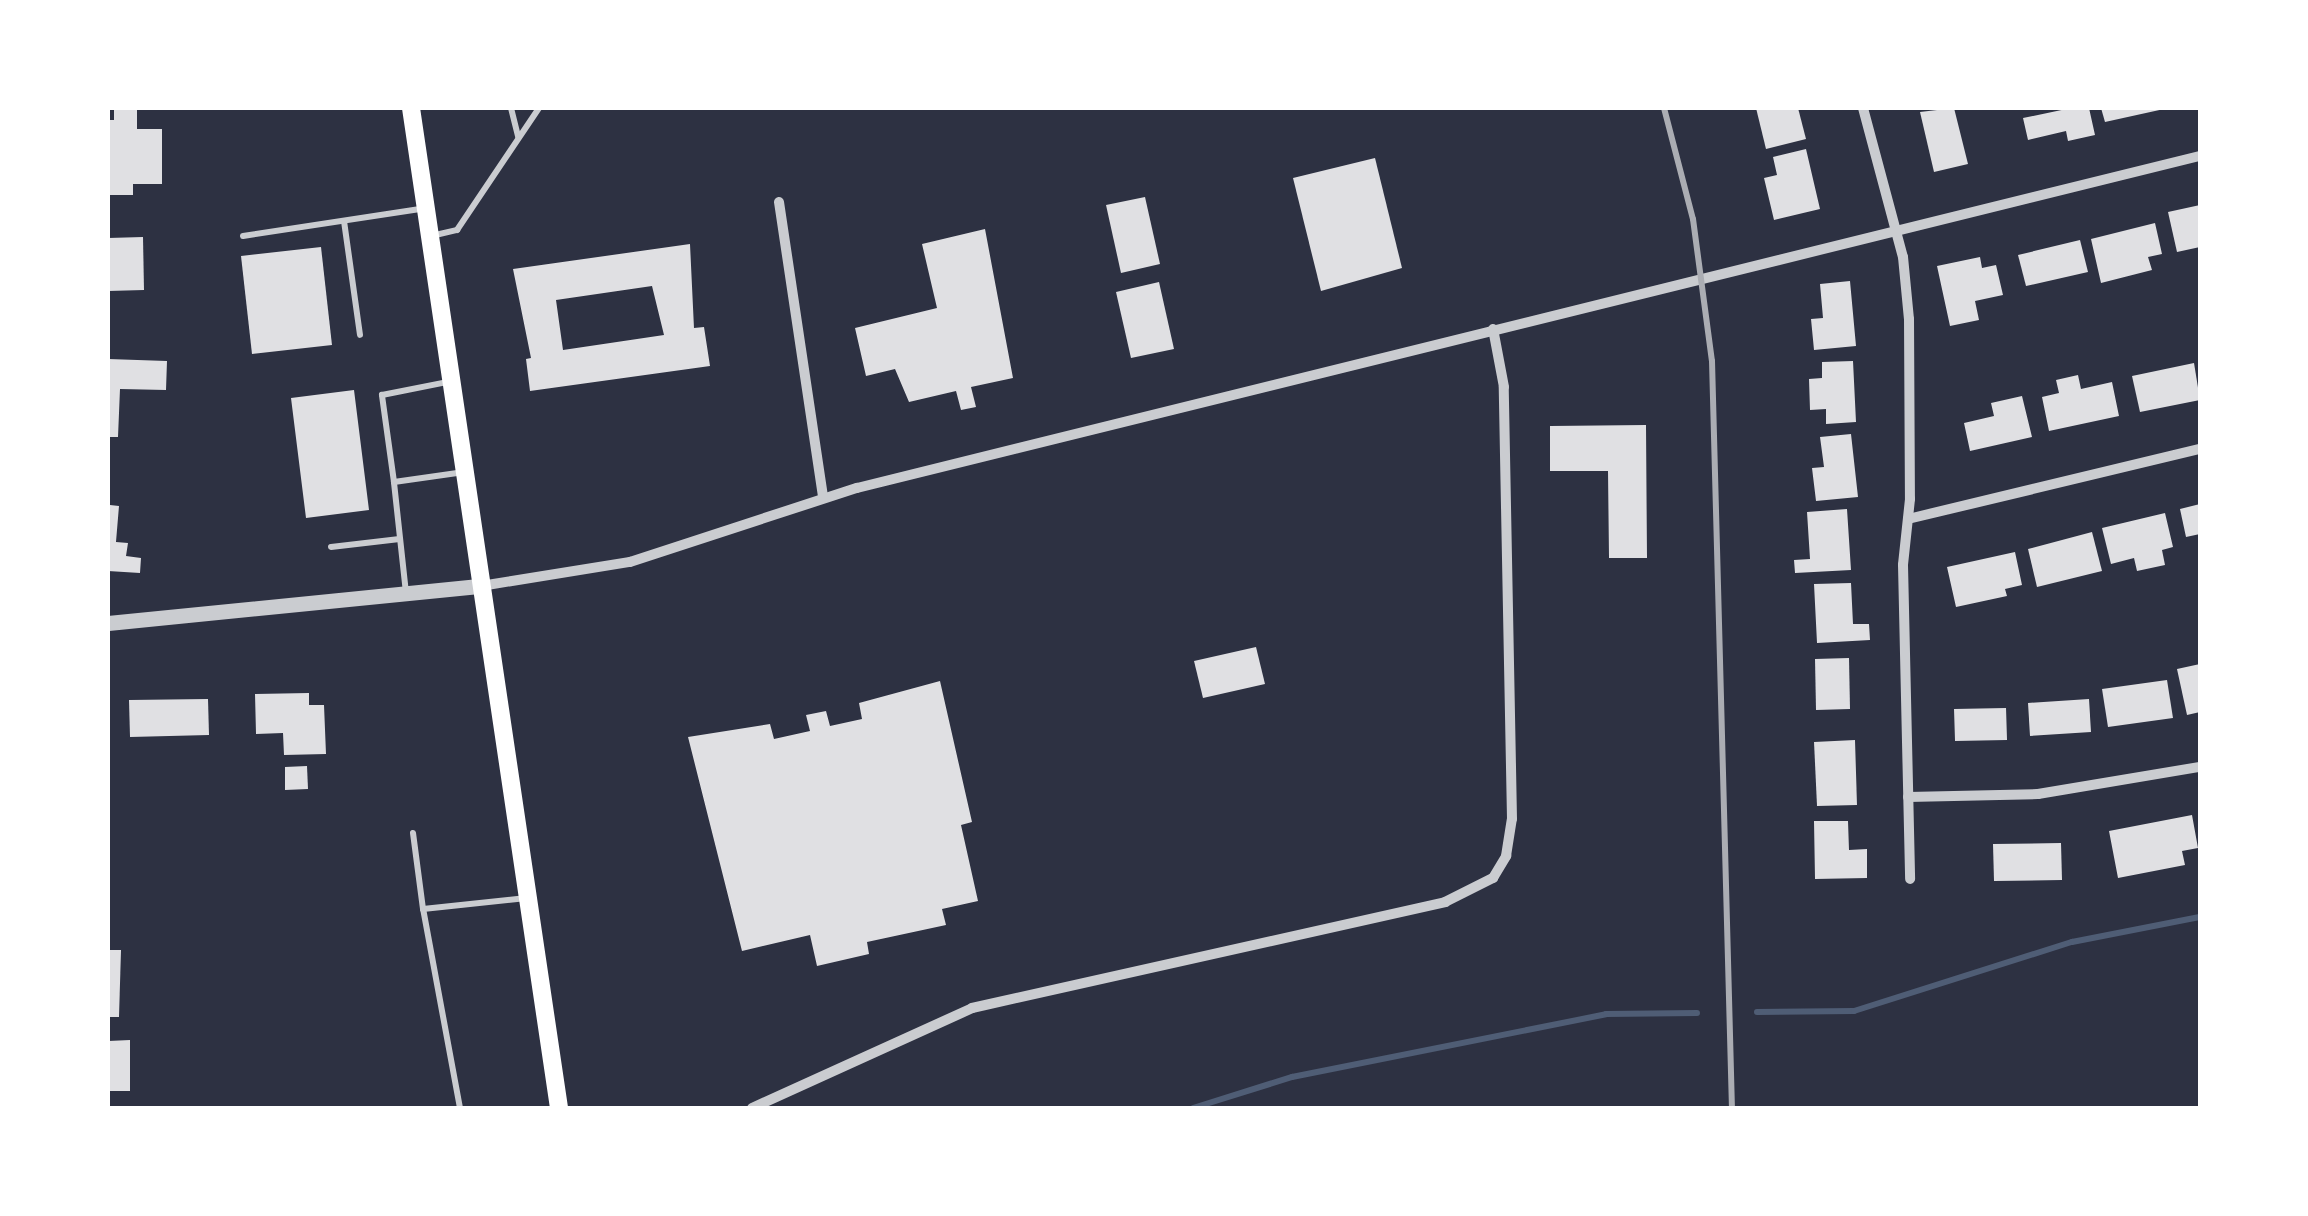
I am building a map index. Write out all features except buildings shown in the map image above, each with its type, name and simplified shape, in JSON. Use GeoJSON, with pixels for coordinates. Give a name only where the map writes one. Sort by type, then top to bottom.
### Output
{"type":"FeatureCollection","features":[{"type":"Feature","properties":{"kind":"main road"},"geometry":{"type":"LineString","coordinates":[[411,108],[558,1108]]}},
{"type":"Feature","properties":{"kind":"street"},"geometry":{"type":"LineString","coordinates":[[1863,108],[1896,230],[1909,319],[1908,519],[1903,565],[1910,879]]}},
{"type":"Feature","properties":{"kind":"street"},"geometry":{"type":"LineString","coordinates":[[108,622],[481,586],[658,555],[823,497],[2200,156]]}},
{"type":"Feature","properties":{"kind":"street"},"geometry":{"type":"LineString","coordinates":[[780,202],[823,497]]}},
{"type":"Feature","properties":{"kind":"street"},"geometry":{"type":"LineString","coordinates":[[752,1108],[972,1008],[1445,902],[1480,888],[1502,865],[1512,819],[1504,387],[1493,329]]}},
{"type":"Feature","properties":{"kind":"street"},"geometry":{"type":"LineString","coordinates":[[1908,519],[2200,450]]}},
{"type":"Feature","properties":{"kind":"street"},"geometry":{"type":"LineString","coordinates":[[1908,797],[2038,794],[2200,767]]}},
{"type":"Feature","properties":{"kind":"lane"},"geometry":{"type":"LineString","coordinates":[[512,108],[518,139]]}},
{"type":"Feature","properties":{"kind":"lane"},"geometry":{"type":"LineString","coordinates":[[430,236],[457,230],[539,108]]}},
{"type":"Feature","properties":{"kind":"lane"},"geometry":{"type":"LineString","coordinates":[[243,236],[426,208]]}},
{"type":"Feature","properties":{"kind":"lane"},"geometry":{"type":"LineString","coordinates":[[344,221],[360,335]]}},
{"type":"Feature","properties":{"kind":"lane"},"geometry":{"type":"LineString","coordinates":[[406,594],[382,395],[453,380]]}},
{"type":"Feature","properties":{"kind":"lane"},"geometry":{"type":"LineString","coordinates":[[394,482],[466,472]]}},
{"type":"Feature","properties":{"kind":"lane"},"geometry":{"type":"LineString","coordinates":[[330,547],[400,539]]}},
{"type":"Feature","properties":{"kind":"lane"},"geometry":{"type":"LineString","coordinates":[[413,834],[460,1108]]}},
{"type":"Feature","properties":{"kind":"lane"},"geometry":{"type":"LineString","coordinates":[[423,909],[528,898]]}},
{"type":"Feature","properties":{"kind":"waterway"},"geometry":{"type":"LineString","coordinates":[[1757,1012],[1854,1011],[2072,942],[2200,917]]}},
{"type":"Feature","properties":{"kind":"waterway"},"geometry":{"type":"LineString","coordinates":[[1193,1108],[1292,1077],[1606,1014],[1697,1013]]}},
{"type":"Feature","properties":{"kind":"railway"},"geometry":{"type":"LineString","coordinates":[[1664,108],[1693,219],[1712,361],[1732,1108]]}}]}
